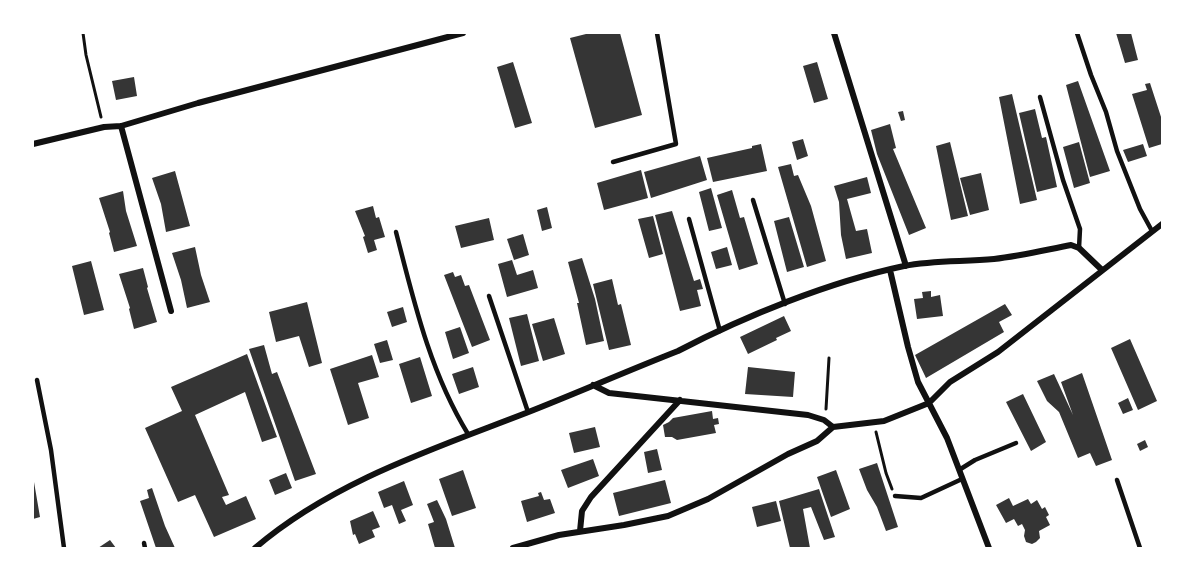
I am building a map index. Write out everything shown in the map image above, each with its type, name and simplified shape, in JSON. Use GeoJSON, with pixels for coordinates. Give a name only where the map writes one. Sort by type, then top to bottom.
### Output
{"type":"FeatureCollection","features":[{"type":"Feature","properties":{"kind":"street"},"geometry":{"type":"LineString","coordinates":[[834,33],[906,266]]}},
{"type":"Feature","properties":{"kind":"street"},"geometry":{"type":"LineString","coordinates":[[33,144],[104,127],[121,126],[209,100],[458,34]]}},
{"type":"Feature","properties":{"kind":"street"},"geometry":{"type":"LineString","coordinates":[[121,126],[171,311]]}},
{"type":"Feature","properties":{"kind":"street"},"geometry":{"type":"LineString","coordinates":[[513,548],[580,531],[668,516],[708,499],[788,454],[818,441],[833,427],[874,422],[901,415],[929,403],[950,382],[998,352],[1162,224]]}},
{"type":"Feature","properties":{"kind":"street"},"geometry":{"type":"LineString","coordinates":[[255,548],[279,528],[345,488],[468,434],[593,386],[821,290],[906,266],[1003,258],[1071,245],[1079,248],[1102,270]]}},
{"type":"Feature","properties":{"kind":"street"},"geometry":{"type":"LineString","coordinates":[[890,270],[918,382],[943,429],[989,548]]}},
{"type":"Feature","properties":{"kind":"street"},"geometry":{"type":"LineString","coordinates":[[593,386],[609,393],[808,415],[824,420],[833,427]]}},
{"type":"Feature","properties":{"kind":"street"},"geometry":{"type":"LineString","coordinates":[[580,531],[582,511],[591,497],[680,400]]}},
{"type":"Feature","properties":{"kind":"lane"},"geometry":{"type":"LineString","coordinates":[[614,162],[676,144],[657,33]]}},
{"type":"Feature","properties":{"kind":"lane"},"geometry":{"type":"LineString","coordinates":[[1077,33],[1106,112],[1117,151],[1140,209],[1152,231]]}},
{"type":"Feature","properties":{"kind":"lane"},"geometry":{"type":"LineString","coordinates":[[1040,97],[1063,180],[1080,229],[1079,248]]}},
{"type":"Feature","properties":{"kind":"lane"},"geometry":{"type":"LineString","coordinates":[[753,200],[786,304]]}},
{"type":"Feature","properties":{"kind":"lane"},"geometry":{"type":"LineString","coordinates":[[689,219],[720,331]]}},
{"type":"Feature","properties":{"kind":"lane"},"geometry":{"type":"LineString","coordinates":[[396,232],[432,360],[455,413],[468,434]]}},
{"type":"Feature","properties":{"kind":"lane"},"geometry":{"type":"LineString","coordinates":[[489,296],[528,412]]}},
{"type":"Feature","properties":{"kind":"lane"},"geometry":{"type":"LineString","coordinates":[[37,380],[45,415],[64,548]]}},
{"type":"Feature","properties":{"kind":"lane"},"geometry":{"type":"LineString","coordinates":[[959,470],[975,460],[1016,443]]}},
{"type":"Feature","properties":{"kind":"lane"},"geometry":{"type":"LineString","coordinates":[[895,496],[921,498],[962,479]]}},
{"type":"Feature","properties":{"kind":"lane"},"geometry":{"type":"LineString","coordinates":[[1117,480],[1140,548]]}},
{"type":"Feature","properties":{"kind":"path"},"geometry":{"type":"LineString","coordinates":[[83,33],[86,55],[104,127]]}},
{"type":"Feature","properties":{"kind":"path"},"geometry":{"type":"LineString","coordinates":[[824,420],[830,358]]}},
{"type":"Feature","properties":{"kind":"path"},"geometry":{"type":"LineString","coordinates":[[874,422],[886,472],[895,496]]}},
{"type":"Feature","properties":{"kind":"building"},"geometry":{"type":"Polygon","coordinates":[[[590,33],[620,33],[642,115],[595,128],[570,38],[590,33]]]}},
{"type":"Feature","properties":{"kind":"building"},"geometry":{"type":"Polygon","coordinates":[[[1116,33],[1131,33],[1138,60],[1125,63],[1116,33]]]}},
{"type":"Feature","properties":{"kind":"building"},"geometry":{"type":"Polygon","coordinates":[[[513,62],[532,123],[515,128],[497,67],[513,62]]]}},
{"type":"Feature","properties":{"kind":"building"},"geometry":{"type":"Polygon","coordinates":[[[817,62],[828,99],[814,103],[803,66],[817,62]]]}},
{"type":"Feature","properties":{"kind":"building"},"geometry":{"type":"Polygon","coordinates":[[[134,77],[137,96],[116,100],[112,81],[134,77]]]}},
{"type":"Feature","properties":{"kind":"building"},"geometry":{"type":"Polygon","coordinates":[[[1078,81],[1110,171],[1090,177],[1066,85],[1078,81]]]}},
{"type":"Feature","properties":{"kind":"building"},"geometry":{"type":"Polygon","coordinates":[[[1150,83],[1162,120],[1162,144],[1149,148],[1132,94],[1147,90],[1145,84],[1150,83]]]}},
{"type":"Feature","properties":{"kind":"building"},"geometry":{"type":"Polygon","coordinates":[[[1012,94],[1037,200],[1020,204],[999,97],[1012,94]]]}},
{"type":"Feature","properties":{"kind":"building"},"geometry":{"type":"Polygon","coordinates":[[[1035,109],[1042,138],[1046,137],[1057,187],[1037,192],[1019,113],[1035,109]]]}},
{"type":"Feature","properties":{"kind":"building"},"geometry":{"type":"Polygon","coordinates":[[[903,111],[905,120],[901,121],[898,112],[903,111]]]}},
{"type":"Feature","properties":{"kind":"building"},"geometry":{"type":"Polygon","coordinates":[[[890,124],[896,148],[893,149],[926,228],[909,235],[877,154],[871,130],[890,124]]]}},
{"type":"Feature","properties":{"kind":"building"},"geometry":{"type":"Polygon","coordinates":[[[803,139],[808,156],[797,160],[792,142],[803,139]]]}},
{"type":"Feature","properties":{"kind":"building"},"geometry":{"type":"Polygon","coordinates":[[[950,142],[968,216],[951,220],[936,146],[950,142]]]}},
{"type":"Feature","properties":{"kind":"building"},"geometry":{"type":"Polygon","coordinates":[[[1079,142],[1090,183],[1074,188],[1063,147],[1079,142]]]}},
{"type":"Feature","properties":{"kind":"building"},"geometry":{"type":"Polygon","coordinates":[[[761,144],[767,171],[713,182],[707,158],[761,144]]]}},
{"type":"Feature","properties":{"kind":"building"},"geometry":{"type":"Polygon","coordinates":[[[1143,144],[1147,156],[1128,162],[1123,150],[1143,144]]]}},
{"type":"Feature","properties":{"kind":"building"},"geometry":{"type":"Polygon","coordinates":[[[700,156],[707,180],[651,198],[644,172],[700,156]]]}},
{"type":"Feature","properties":{"kind":"building"},"geometry":{"type":"Polygon","coordinates":[[[791,164],[794,176],[798,175],[811,206],[826,261],[807,267],[778,167],[791,164]]]}},
{"type":"Feature","properties":{"kind":"building"},"geometry":{"type":"Polygon","coordinates":[[[641,170],[648,198],[604,210],[597,183],[641,170]]]}},
{"type":"Feature","properties":{"kind":"building"},"geometry":{"type":"Polygon","coordinates":[[[175,171],[190,226],[166,232],[161,204],[152,178],[175,171]]]}},
{"type":"Feature","properties":{"kind":"building"},"geometry":{"type":"Polygon","coordinates":[[[981,173],[989,210],[970,215],[960,178],[981,173]]]}},
{"type":"Feature","properties":{"kind":"building"},"geometry":{"type":"Polygon","coordinates":[[[867,177],[871,193],[847,199],[856,231],[867,229],[872,253],[846,259],[841,235],[839,202],[834,186],[867,177]]]}},
{"type":"Feature","properties":{"kind":"building"},"geometry":{"type":"Polygon","coordinates":[[[711,188],[722,228],[709,231],[699,192],[711,188]]]}},
{"type":"Feature","properties":{"kind":"building"},"geometry":{"type":"Polygon","coordinates":[[[732,190],[740,218],[744,217],[758,264],[739,270],[717,195],[732,190]]]}},
{"type":"Feature","properties":{"kind":"building"},"geometry":{"type":"Polygon","coordinates":[[[123,191],[126,211],[137,246],[114,252],[99,198],[123,191]]]}},
{"type":"Feature","properties":{"kind":"building"},"geometry":{"type":"Polygon","coordinates":[[[373,206],[385,237],[374,240],[377,250],[368,253],[363,237],[365,236],[355,211],[373,206]]]}},
{"type":"Feature","properties":{"kind":"building"},"geometry":{"type":"Polygon","coordinates":[[[547,207],[552,228],[542,231],[537,210],[547,207]]]}},
{"type":"Feature","properties":{"kind":"building"},"geometry":{"type":"Polygon","coordinates":[[[672,211],[694,281],[700,279],[703,289],[697,290],[701,306],[680,311],[655,215],[672,211]]]}},
{"type":"Feature","properties":{"kind":"building"},"geometry":{"type":"Polygon","coordinates":[[[653,216],[663,254],[649,258],[638,219],[653,216]]]}},
{"type":"Feature","properties":{"kind":"building"},"geometry":{"type":"Polygon","coordinates":[[[789,217],[804,267],[787,272],[774,221],[789,217]]]}},
{"type":"Feature","properties":{"kind":"building"},"geometry":{"type":"Polygon","coordinates":[[[489,218],[494,240],[461,248],[455,226],[489,218]]]}},
{"type":"Feature","properties":{"kind":"building"},"geometry":{"type":"Polygon","coordinates":[[[523,234],[529,255],[514,260],[507,239],[523,234]]]}},
{"type":"Feature","properties":{"kind":"building"},"geometry":{"type":"Polygon","coordinates":[[[195,247],[210,302],[187,308],[172,253],[195,247]]]}},
{"type":"Feature","properties":{"kind":"building"},"geometry":{"type":"Polygon","coordinates":[[[727,247],[732,265],[716,269],[711,252],[727,247]]]}},
{"type":"Feature","properties":{"kind":"building"},"geometry":{"type":"Polygon","coordinates":[[[582,258],[595,299],[604,341],[586,345],[577,303],[579,303],[568,262],[582,258]]]}},
{"type":"Feature","properties":{"kind":"building"},"geometry":{"type":"Polygon","coordinates":[[[512,260],[517,275],[533,270],[538,288],[507,297],[498,264],[512,260]]]}},
{"type":"Feature","properties":{"kind":"building"},"geometry":{"type":"Polygon","coordinates":[[[91,261],[104,310],[84,315],[72,266],[91,261]]]}},
{"type":"Feature","properties":{"kind":"building"},"geometry":{"type":"Polygon","coordinates":[[[143,268],[157,322],[134,329],[119,274],[143,268]]]}},
{"type":"Feature","properties":{"kind":"building"},"geometry":{"type":"Polygon","coordinates":[[[453,272],[455,277],[461,275],[465,286],[469,285],[490,340],[472,347],[444,275],[453,272]]]}},
{"type":"Feature","properties":{"kind":"building"},"geometry":{"type":"Polygon","coordinates":[[[612,279],[631,345],[609,350],[593,284],[612,279]]]}},
{"type":"Feature","properties":{"kind":"building"},"geometry":{"type":"Polygon","coordinates":[[[931,291],[931,297],[940,295],[943,316],[917,319],[914,299],[923,298],[922,292],[931,291]]]}},
{"type":"Feature","properties":{"kind":"building"},"geometry":{"type":"Polygon","coordinates":[[[307,302],[322,363],[309,367],[299,336],[276,342],[269,312],[307,302]]]}},
{"type":"Feature","properties":{"kind":"building"},"geometry":{"type":"Polygon","coordinates":[[[1005,304],[1012,315],[999,322],[1004,332],[926,378],[915,355],[1005,304]]]}},
{"type":"Feature","properties":{"kind":"building"},"geometry":{"type":"Polygon","coordinates":[[[403,307],[407,322],[392,327],[387,312],[403,307]]]}},
{"type":"Feature","properties":{"kind":"building"},"geometry":{"type":"Polygon","coordinates":[[[527,314],[539,361],[521,366],[509,318],[527,314]]]}},
{"type":"Feature","properties":{"kind":"building"},"geometry":{"type":"Polygon","coordinates":[[[784,316],[791,331],[748,354],[740,337],[784,316]]]}},
{"type":"Feature","properties":{"kind":"building"},"geometry":{"type":"Polygon","coordinates":[[[554,318],[565,354],[543,361],[532,324],[554,318]]]}},
{"type":"Feature","properties":{"kind":"building"},"geometry":{"type":"Polygon","coordinates":[[[460,327],[469,353],[453,359],[445,332],[460,327]]]}},
{"type":"Feature","properties":{"kind":"building"},"geometry":{"type":"Polygon","coordinates":[[[1130,339],[1157,401],[1138,410],[1111,348],[1130,339]]]}},
{"type":"Feature","properties":{"kind":"building"},"geometry":{"type":"Polygon","coordinates":[[[387,340],[393,360],[380,363],[374,344],[387,340]]]}},
{"type":"Feature","properties":{"kind":"building"},"geometry":{"type":"Polygon","coordinates":[[[264,345],[272,374],[277,372],[316,474],[295,481],[249,349],[264,345]]]}},
{"type":"Feature","properties":{"kind":"building"},"geometry":{"type":"Polygon","coordinates":[[[247,354],[277,437],[262,442],[245,392],[195,415],[229,495],[222,497],[226,505],[246,496],[256,519],[214,537],[195,495],[178,502],[145,428],[182,411],[171,387],[247,354]]]}},
{"type":"Feature","properties":{"kind":"building"},"geometry":{"type":"Polygon","coordinates":[[[372,355],[379,377],[358,383],[369,418],[348,425],[330,369],[372,355]]]}},
{"type":"Feature","properties":{"kind":"building"},"geometry":{"type":"Polygon","coordinates":[[[420,357],[432,396],[411,403],[399,364],[420,357]]]}},
{"type":"Feature","properties":{"kind":"building"},"geometry":{"type":"Polygon","coordinates":[[[473,367],[479,387],[459,394],[452,374],[473,367]]]}},
{"type":"Feature","properties":{"kind":"building"},"geometry":{"type":"Polygon","coordinates":[[[748,367],[795,372],[793,397],[745,394],[748,367]]]}},
{"type":"Feature","properties":{"kind":"building"},"geometry":{"type":"Polygon","coordinates":[[[1082,373],[1112,460],[1096,466],[1090,453],[1078,458],[1059,412],[1047,401],[1037,381],[1054,374],[1073,415],[1061,382],[1082,373]]]}},
{"type":"Feature","properties":{"kind":"building"},"geometry":{"type":"Polygon","coordinates":[[[1023,394],[1046,442],[1031,451],[1006,402],[1023,394]]]}},
{"type":"Feature","properties":{"kind":"building"},"geometry":{"type":"Polygon","coordinates":[[[1128,398],[1133,410],[1123,414],[1118,403],[1128,398]]]}},
{"type":"Feature","properties":{"kind":"building"},"geometry":{"type":"Polygon","coordinates":[[[712,411],[713,419],[718,418],[719,424],[714,425],[716,433],[677,440],[665,437],[663,425],[673,418],[712,411]]]}},
{"type":"Feature","properties":{"kind":"building"},"geometry":{"type":"Polygon","coordinates":[[[595,427],[600,447],[574,453],[569,433],[595,427]]]}},
{"type":"Feature","properties":{"kind":"building"},"geometry":{"type":"Polygon","coordinates":[[[1145,440],[1148,447],[1140,451],[1137,444],[1145,440]]]}},
{"type":"Feature","properties":{"kind":"building"},"geometry":{"type":"Polygon","coordinates":[[[657,449],[662,470],[648,473],[644,452],[657,449]]]}},
{"type":"Feature","properties":{"kind":"building"},"geometry":{"type":"Polygon","coordinates":[[[593,459],[599,476],[568,488],[561,470],[593,459]]]}},
{"type":"Feature","properties":{"kind":"building"},"geometry":{"type":"Polygon","coordinates":[[[877,463],[898,527],[886,531],[859,469],[877,463]]]}},
{"type":"Feature","properties":{"kind":"building"},"geometry":{"type":"Polygon","coordinates":[[[463,470],[476,508],[452,516],[439,479],[463,470]]]}},
{"type":"Feature","properties":{"kind":"building"},"geometry":{"type":"Polygon","coordinates":[[[836,470],[850,509],[831,517],[817,477],[836,470]]]}},
{"type":"Feature","properties":{"kind":"building"},"geometry":{"type":"Polygon","coordinates":[[[286,473],[292,488],[275,495],[269,480],[286,473]]]}},
{"type":"Feature","properties":{"kind":"building"},"geometry":{"type":"Polygon","coordinates":[[[665,480],[671,503],[619,516],[613,493],[665,480]]]}},
{"type":"Feature","properties":{"kind":"building"},"geometry":{"type":"Polygon","coordinates":[[[404,481],[413,505],[401,510],[406,521],[399,524],[392,505],[384,508],[378,492],[404,481]]]}},
{"type":"Feature","properties":{"kind":"building"},"geometry":{"type":"Polygon","coordinates":[[[33,483],[40,517],[33,519],[33,483]]]}},
{"type":"Feature","properties":{"kind":"building"},"geometry":{"type":"Polygon","coordinates":[[[152,488],[175,548],[156,548],[140,501],[149,498],[147,490],[152,488]]]}},
{"type":"Feature","properties":{"kind":"building"},"geometry":{"type":"Polygon","coordinates":[[[819,489],[835,537],[824,540],[811,507],[803,509],[810,548],[790,548],[779,501],[819,489]]]}},
{"type":"Feature","properties":{"kind":"building"},"geometry":{"type":"Polygon","coordinates":[[[541,492],[544,500],[550,499],[555,513],[527,522],[521,501],[539,496],[538,493],[541,492]]]}},
{"type":"Feature","properties":{"kind":"building"},"geometry":{"type":"Polygon","coordinates":[[[1009,498],[1013,506],[1028,499],[1031,504],[1037,500],[1042,509],[1045,507],[1050,525],[1039,531],[1040,538],[1036,542],[1032,544],[1026,542],[1022,524],[1018,526],[1014,519],[1006,523],[996,505],[1009,498]]]}},
{"type":"Feature","properties":{"kind":"building"},"geometry":{"type":"Polygon","coordinates":[[[437,500],[455,548],[435,548],[428,524],[434,522],[427,504],[437,500]]]}},
{"type":"Feature","properties":{"kind":"building"},"geometry":{"type":"Polygon","coordinates":[[[776,501],[781,521],[757,527],[752,507],[776,501]]]}},
{"type":"Feature","properties":{"kind":"building"},"geometry":{"type":"Polygon","coordinates":[[[373,511],[380,527],[372,530],[375,537],[359,544],[355,534],[353,535],[350,521],[373,511]]]}},
{"type":"Feature","properties":{"kind":"building"},"geometry":{"type":"Polygon","coordinates":[[[110,540],[116,548],[98,548],[110,540]]]}}]}
